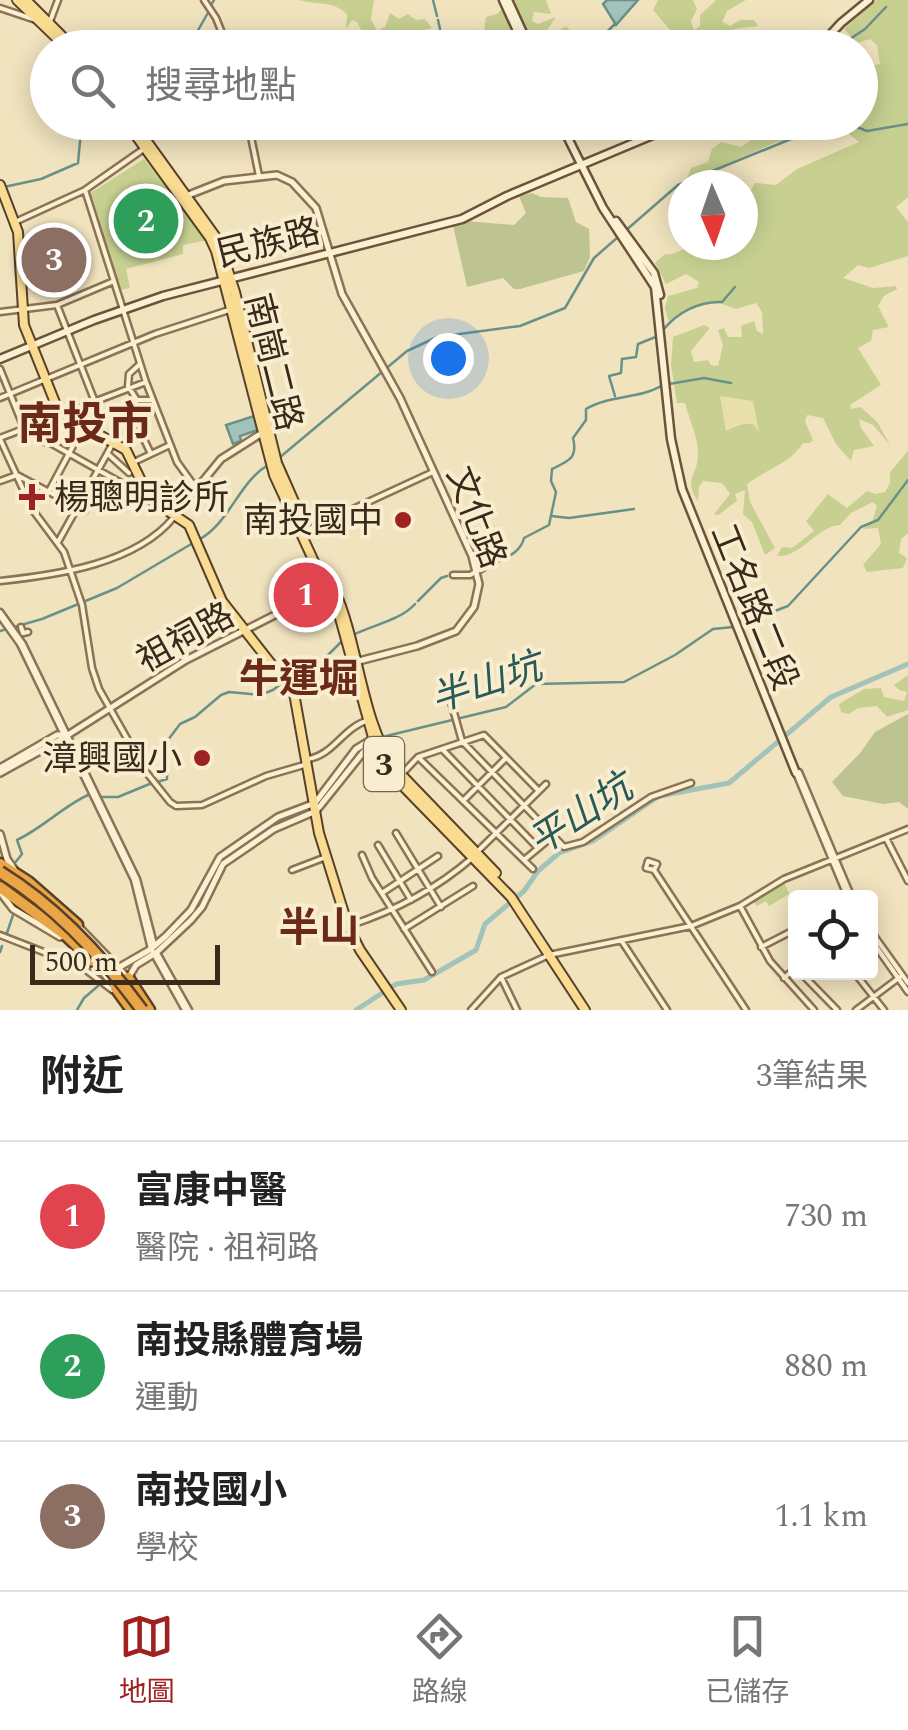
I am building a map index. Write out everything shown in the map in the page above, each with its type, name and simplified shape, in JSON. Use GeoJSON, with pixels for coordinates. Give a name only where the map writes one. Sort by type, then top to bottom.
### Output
{"type":"FeatureCollection","features":[{"type":"Feature","properties":{"kind":"highway"},"geometry":{"type":"LineString","coordinates":[[0,864],[28,882],[78,925]]}},
{"type":"Feature","properties":{"kind":"highway"},"geometry":{"type":"LineString","coordinates":[[0,875],[78,940],[137,1008]]}},
{"type":"Feature","properties":{"kind":"highway"},"geometry":{"type":"LineString","coordinates":[[0,889],[93,960]]}},
{"type":"Feature","properties":{"kind":"highway"},"geometry":{"type":"LineString","coordinates":[[128,978],[137,1008]]}},
{"type":"Feature","properties":{"kind":"highway"},"geometry":{"type":"LineString","coordinates":[[112,983],[137,1008]]}},
{"type":"Feature","properties":{"kind":"main road"},"geometry":{"type":"LineString","coordinates":[[17,0],[48,25]]}},
{"type":"Feature","properties":{"kind":"main road"},"geometry":{"type":"LineString","coordinates":[[26,0],[53,30]]}},
{"type":"Feature","properties":{"kind":"main road"},"geometry":{"type":"LineString","coordinates":[[505,0],[519,30]]}},
{"type":"Feature","properties":{"kind":"main road"},"geometry":{"type":"LineString","coordinates":[[834,30],[869,0]]}},
{"type":"Feature","properties":{"kind":"main road","name":"3"},"geometry":{"type":"LineString","coordinates":[[143,140],[218,240],[228,278]]}},
{"type":"Feature","properties":{"kind":"main road"},"geometry":{"type":"LineString","coordinates":[[572,140],[584,166]]}},
{"type":"Feature","properties":{"kind":"main road","name":"民族路"},"geometry":{"type":"LineString","coordinates":[[0,358],[123,309],[228,278],[454,222],[643,140]]}},
{"type":"Feature","properties":{"kind":"main road","name":"工名路二段"},"geometry":{"type":"LineString","coordinates":[[584,166],[612,220],[646,266],[654,287],[684,489],[797,772]]}},
{"type":"Feature","properties":{"kind":"main road"},"geometry":{"type":"LineString","coordinates":[[1,188],[4,204],[16,222],[21,310],[30,346],[60,415],[126,450],[150,499],[189,525],[215,591],[286,682],[299,706],[326,857],[348,926],[401,1010]]}},
{"type":"Feature","properties":{"kind":"main road","name":"南崗二路"},"geometry":{"type":"LineString","coordinates":[[228,278],[273,460],[344,612],[370,721],[389,772],[475,854]]}},
{"type":"Feature","properties":{"kind":"main road","name":"南崗二路"},"geometry":{"type":"LineString","coordinates":[[376,741],[401,776],[514,899],[551,955]]}},
{"type":"Feature","properties":{"kind":"main road","name":"3"},"geometry":{"type":"LineString","coordinates":[[551,955],[588,1010]]}},
{"type":"Feature","properties":{"kind":"street"},"geometry":{"type":"LineString","coordinates":[[48,25],[58,0]]}},
{"type":"Feature","properties":{"kind":"street"},"geometry":{"type":"LineString","coordinates":[[204,0],[221,30]]}},
{"type":"Feature","properties":{"kind":"street"},"geometry":{"type":"LineString","coordinates":[[0,8],[38,20]]}},
{"type":"Feature","properties":{"kind":"street"},"geometry":{"type":"LineString","coordinates":[[185,197],[224,181],[258,176],[251,140]]}},
{"type":"Feature","properties":{"kind":"street"},"geometry":{"type":"LineString","coordinates":[[16,222],[84,190],[147,146]]}},
{"type":"Feature","properties":{"kind":"street","name":"文化路"},"geometry":{"type":"LineString","coordinates":[[258,176],[286,177],[316,208],[342,294],[386,370],[480,570],[478,598],[456,631],[355,662]]}},
{"type":"Feature","properties":{"kind":"street"},"geometry":{"type":"LineString","coordinates":[[84,190],[146,382],[177,462],[195,486]]}},
{"type":"Feature","properties":{"kind":"street"},"geometry":{"type":"LineString","coordinates":[[0,312],[57,305],[114,282]]}},
{"type":"Feature","properties":{"kind":"street"},"geometry":{"type":"LineString","coordinates":[[57,305],[96,402]]}},
{"type":"Feature","properties":{"kind":"street"},"geometry":{"type":"LineString","coordinates":[[0,398],[134,343],[236,309]]}},
{"type":"Feature","properties":{"kind":"street"},"geometry":{"type":"LineString","coordinates":[[137,400],[130,389],[129,374],[140,364]]}},
{"type":"Feature","properties":{"kind":"street"},"geometry":{"type":"LineString","coordinates":[[0,370],[24,428],[150,499]]}},
{"type":"Feature","properties":{"kind":"street"},"geometry":{"type":"LineString","coordinates":[[146,382],[0,438],[32,509],[58,542],[81,603],[92,668],[108,708],[146,772],[176,806],[202,805],[266,776],[324,756],[346,731],[370,721]]}},
{"type":"Feature","properties":{"kind":"street"},"geometry":{"type":"LineString","coordinates":[[137,400],[153,400]]}},
{"type":"Feature","properties":{"kind":"street"},"geometry":{"type":"LineString","coordinates":[[58,542],[137,400]]}},
{"type":"Feature","properties":{"kind":"street"},"geometry":{"type":"LineString","coordinates":[[44,442],[60,415]]}},
{"type":"Feature","properties":{"kind":"street"},"geometry":{"type":"LineString","coordinates":[[123,425],[142,435],[151,454]]}},
{"type":"Feature","properties":{"kind":"street"},"geometry":{"type":"LineString","coordinates":[[49,491],[84,426]]}},
{"type":"Feature","properties":{"kind":"street"},"geometry":{"type":"LineString","coordinates":[[0,581],[70,570],[150,540],[162,531],[221,458],[266,431]]}},
{"type":"Feature","properties":{"kind":"street"},"geometry":{"type":"LineString","coordinates":[[134,462],[170,444]]}},
{"type":"Feature","properties":{"kind":"street"},"geometry":{"type":"LineString","coordinates":[[108,454],[129,473]]}},
{"type":"Feature","properties":{"kind":"street"},"geometry":{"type":"LineString","coordinates":[[305,530],[433,472]]}},
{"type":"Feature","properties":{"kind":"street"},"geometry":{"type":"LineString","coordinates":[[0,481],[17,474]]}},
{"type":"Feature","properties":{"kind":"street"},"geometry":{"type":"LineString","coordinates":[[17,474],[85,511]]}},
{"type":"Feature","properties":{"kind":"street"},"geometry":{"type":"LineString","coordinates":[[453,575],[470,575],[480,570]]}},
{"type":"Feature","properties":{"kind":"street","name":"祖祠路"},"geometry":{"type":"LineString","coordinates":[[0,770],[186,660],[330,587]]}},
{"type":"Feature","properties":{"kind":"street"},"geometry":{"type":"LineString","coordinates":[[0,614],[23,633],[28,632]]}},
{"type":"Feature","properties":{"kind":"street"},"geometry":{"type":"LineString","coordinates":[[14,627],[137,887],[154,951],[187,1010]]}},
{"type":"Feature","properties":{"kind":"street"},"geometry":{"type":"LineString","coordinates":[[450,702],[462,741],[564,847],[582,842],[651,797],[691,783]]}},
{"type":"Feature","properties":{"kind":"street"},"geometry":{"type":"LineString","coordinates":[[401,776],[418,757],[484,735],[538,790]]}},
{"type":"Feature","properties":{"kind":"street"},"geometry":{"type":"LineString","coordinates":[[0,889],[13,908],[93,960],[112,983],[123,986],[136,965],[169,938],[228,860],[274,828],[316,807],[356,749],[376,741]]}},
{"type":"Feature","properties":{"kind":"street"},"geometry":{"type":"LineString","coordinates":[[442,749],[537,847]]}},
{"type":"Feature","properties":{"kind":"street"},"geometry":{"type":"LineString","coordinates":[[418,757],[534,870]]}},
{"type":"Feature","properties":{"kind":"street"},"geometry":{"type":"LineString","coordinates":[[463,802],[506,758]]}},
{"type":"Feature","properties":{"kind":"street"},"geometry":{"type":"LineString","coordinates":[[797,772],[847,890]]}},
{"type":"Feature","properties":{"kind":"street"},"geometry":{"type":"LineString","coordinates":[[348,926],[393,912],[430,889],[475,854],[546,784]]}},
{"type":"Feature","properties":{"kind":"street"},"geometry":{"type":"LineString","coordinates":[[470,1010],[501,977],[551,955],[691,926],[740,906],[784,879],[908,829]]}},
{"type":"Feature","properties":{"kind":"street"},"geometry":{"type":"LineString","coordinates":[[396,832],[441,906]]}},
{"type":"Feature","properties":{"kind":"street"},"geometry":{"type":"LineString","coordinates":[[0,834],[11,866],[58,902],[128,978]]}},
{"type":"Feature","properties":{"kind":"street"},"geometry":{"type":"LineString","coordinates":[[524,860],[553,836]]}},
{"type":"Feature","properties":{"kind":"street"},"geometry":{"type":"LineString","coordinates":[[886,838],[908,881]]}},
{"type":"Feature","properties":{"kind":"street"},"geometry":{"type":"LineString","coordinates":[[378,845],[411,900]]}},
{"type":"Feature","properties":{"kind":"street"},"geometry":{"type":"LineString","coordinates":[[362,854],[432,972]]}},
{"type":"Feature","properties":{"kind":"street"},"geometry":{"type":"LineString","coordinates":[[382,893],[438,856]]}},
{"type":"Feature","properties":{"kind":"street"},"geometry":{"type":"LineString","coordinates":[[292,870],[326,857]]}},
{"type":"Feature","properties":{"kind":"street"},"geometry":{"type":"LineString","coordinates":[[654,870],[746,1010]]}},
{"type":"Feature","properties":{"kind":"street"},"geometry":{"type":"LineString","coordinates":[[404,929],[473,886]]}},
{"type":"Feature","properties":{"kind":"street"},"geometry":{"type":"LineString","coordinates":[[740,906],[761,947],[784,979],[814,1010]]}},
{"type":"Feature","properties":{"kind":"street"},"geometry":{"type":"LineString","coordinates":[[761,947],[788,932]]}},
{"type":"Feature","properties":{"kind":"street"},"geometry":{"type":"LineString","coordinates":[[0,935],[89,971],[137,1008]]}},
{"type":"Feature","properties":{"kind":"street"},"geometry":{"type":"LineString","coordinates":[[621,940],[668,1010]]}},
{"type":"Feature","properties":{"kind":"street"},"geometry":{"type":"LineString","coordinates":[[878,942],[908,992]]}},
{"type":"Feature","properties":{"kind":"street"},"geometry":{"type":"LineString","coordinates":[[878,948],[908,983]]}},
{"type":"Feature","properties":{"kind":"street"},"geometry":{"type":"LineString","coordinates":[[112,983],[117,967],[154,951]]}},
{"type":"Feature","properties":{"kind":"street"},"geometry":{"type":"LineString","coordinates":[[784,979],[788,976]]}},
{"type":"Feature","properties":{"kind":"street"},"geometry":{"type":"LineString","coordinates":[[856,1010],[900,976]]}},
{"type":"Feature","properties":{"kind":"street"},"geometry":{"type":"LineString","coordinates":[[501,977],[518,1010]]}},
{"type":"Feature","properties":{"kind":"street"},"geometry":{"type":"LineString","coordinates":[[807,980],[837,1010]]}},
{"type":"Feature","properties":{"kind":"street"},"geometry":{"type":"LineString","coordinates":[[860,980],[884,1010]]}},
{"type":"Feature","properties":{"kind":"shaded area"},"geometry":{"type":"Polygon","coordinates":[[[720,396],[755,401],[759,432],[744,423],[726,431],[720,396]]]}},
{"type":"Feature","properties":{"kind":"green space"},"geometry":{"type":"Polygon","coordinates":[[[299,0],[374,0],[371,19],[376,30],[361,30],[352,20],[346,29],[347,14],[329,5],[299,0]]]}},
{"type":"Feature","properties":{"kind":"green space"},"geometry":{"type":"Polygon","coordinates":[[[500,0],[546,0],[551,14],[534,12],[532,21],[538,24],[556,17],[547,30],[484,30],[486,17],[497,14],[506,5],[500,0]]]}},
{"type":"Feature","properties":{"kind":"green space"},"geometry":{"type":"Polygon","coordinates":[[[658,0],[693,0],[697,9],[691,21],[694,30],[670,30],[653,10],[658,0]]]}},
{"type":"Feature","properties":{"kind":"green space"},"geometry":{"type":"Polygon","coordinates":[[[716,0],[746,0],[727,11],[722,22],[730,26],[740,20],[754,20],[758,26],[694,30],[700,26],[700,15],[716,0]]]}},
{"type":"Feature","properties":{"kind":"green space"},"geometry":{"type":"Polygon","coordinates":[[[876,0],[908,0],[908,197],[896,207],[908,222],[908,256],[869,268],[858,265],[843,278],[873,288],[897,289],[884,296],[878,306],[889,327],[873,330],[871,341],[858,348],[881,385],[850,405],[851,409],[861,407],[878,423],[890,445],[873,425],[859,419],[874,446],[854,450],[851,461],[836,444],[823,418],[807,415],[805,421],[813,440],[803,443],[785,461],[747,484],[750,502],[775,548],[765,555],[752,522],[743,514],[745,490],[735,494],[737,501],[718,515],[714,514],[730,494],[722,483],[703,481],[698,501],[693,493],[697,441],[685,403],[677,403],[671,365],[673,337],[704,325],[710,328],[691,351],[694,362],[708,360],[718,366],[723,345],[718,330],[724,328],[728,337],[742,337],[741,326],[754,321],[757,331],[763,334],[762,312],[756,303],[736,309],[714,301],[678,315],[669,323],[665,308],[668,296],[697,288],[699,282],[686,274],[666,284],[655,263],[665,254],[668,260],[758,260],[758,183],[776,185],[797,169],[859,142],[856,140],[878,140],[878,30],[844,29],[876,0]],[[720,396],[726,431],[753,424],[759,432],[753,401],[720,396]]]}},
{"type":"Feature","properties":{"kind":"green space"},"geometry":{"type":"Polygon","coordinates":[[[390,13],[399,19],[408,14],[416,20],[425,19],[432,28],[379,30],[385,27],[390,13]]]}},
{"type":"Feature","properties":{"kind":"green space"},"geometry":{"type":"Polygon","coordinates":[[[752,140],[799,140],[777,142],[712,170],[690,170],[708,162],[712,149],[721,142],[741,147],[752,140]]]}},
{"type":"Feature","properties":{"kind":"green space"},"geometry":{"type":"Polygon","coordinates":[[[144,159],[208,240],[183,245],[183,254],[126,269],[130,288],[120,290],[89,194],[144,159]]]}},
{"type":"Feature","properties":{"kind":"green space"},"geometry":{"type":"Polygon","coordinates":[[[532,193],[568,198],[576,222],[589,229],[590,257],[584,271],[520,289],[514,289],[503,278],[467,287],[453,225],[465,221],[514,225],[526,213],[519,196],[532,193]]]}},
{"type":"Feature","properties":{"kind":"green space"},"geometry":{"type":"Polygon","coordinates":[[[908,451],[908,533],[901,539],[899,553],[907,558],[903,568],[867,572],[863,565],[881,544],[878,528],[862,529],[872,523],[877,506],[873,502],[794,552],[777,556],[782,547],[792,548],[814,531],[806,521],[828,494],[847,508],[867,491],[885,492],[890,472],[908,451]]]}},
{"type":"Feature","properties":{"kind":"green space"},"geometry":{"type":"Polygon","coordinates":[[[908,675],[908,710],[887,717],[877,706],[858,708],[849,714],[841,712],[839,704],[864,689],[881,688],[884,697],[904,701],[907,692],[894,685],[908,675]]]}},
{"type":"Feature","properties":{"kind":"green space"},"geometry":{"type":"Polygon","coordinates":[[[908,714],[908,809],[899,802],[883,804],[843,796],[832,782],[875,732],[908,714]]]}},
{"type":"Feature","properties":{"kind":"green space"},"geometry":{"type":"Polygon","coordinates":[[[784,881],[788,895],[769,906],[766,901],[757,906],[752,900],[784,881]]]}},
{"type":"Feature","properties":{"kind":"water"},"geometry":{"type":"Polygon","coordinates":[[[607,0],[638,0],[616,25],[603,4],[607,0]]]}},
{"type":"Feature","properties":{"kind":"water"},"geometry":{"type":"Polygon","coordinates":[[[254,416],[258,430],[240,436],[241,441],[233,444],[226,425],[254,416]]]}},
{"type":"Feature","properties":{"kind":"waterway"},"geometry":{"type":"LineString","coordinates":[[211,5],[214,0]]}},
{"type":"Feature","properties":{"kind":"waterway"},"geometry":{"type":"LineString","coordinates":[[433,0],[437,16]]}},
{"type":"Feature","properties":{"kind":"waterway"},"geometry":{"type":"LineString","coordinates":[[864,30],[886,7]]}},
{"type":"Feature","properties":{"kind":"waterway"},"geometry":{"type":"LineString","coordinates":[[198,30],[209,11]]}},
{"type":"Feature","properties":{"kind":"waterway"},"geometry":{"type":"LineString","coordinates":[[438,20],[440,30]]}},
{"type":"Feature","properties":{"kind":"waterway"},"geometry":{"type":"LineString","coordinates":[[609,30],[615,24]]}},
{"type":"Feature","properties":{"kind":"waterway"},"geometry":{"type":"LineString","coordinates":[[878,129],[908,124]]}},
{"type":"Feature","properties":{"kind":"waterway"},"geometry":{"type":"LineString","coordinates":[[4,187],[41,179],[78,163],[80,140]]}},
{"type":"Feature","properties":{"kind":"waterway"},"geometry":{"type":"LineString","coordinates":[[624,232],[678,185],[788,140]]}},
{"type":"Feature","properties":{"kind":"waterway"},"geometry":{"type":"LineString","coordinates":[[279,458],[407,351],[437,337],[520,326],[565,308],[594,258],[618,237]]}},
{"type":"Feature","properties":{"kind":"waterway"},"geometry":{"type":"LineString","coordinates":[[663,330],[690,309],[722,302],[735,287]]}},
{"type":"Feature","properties":{"kind":"waterway"},"geometry":{"type":"LineString","coordinates":[[615,396],[609,376],[621,373],[622,359],[636,357],[638,344],[658,336]]}},
{"type":"Feature","properties":{"kind":"waterway"},"geometry":{"type":"LineString","coordinates":[[669,384],[704,378],[731,383]]}},
{"type":"Feature","properties":{"kind":"waterway"},"geometry":{"type":"LineString","coordinates":[[485,569],[514,553],[524,538],[549,525],[556,492],[551,481],[552,469],[573,454],[573,438],[586,420],[586,409],[661,386]]}},
{"type":"Feature","properties":{"kind":"waterway"},"geometry":{"type":"LineString","coordinates":[[200,539],[219,523],[249,481],[268,465]]}},
{"type":"Feature","properties":{"kind":"waterway","name":"半山坑"},"geometry":{"type":"LineString","coordinates":[[382,737],[506,707],[536,684],[624,682],[713,629],[733,627],[788,606],[861,527],[878,520],[908,480]]}},
{"type":"Feature","properties":{"kind":"waterway"},"geometry":{"type":"LineString","coordinates":[[551,516],[569,518],[634,509]]}},
{"type":"Feature","properties":{"kind":"waterway"},"geometry":{"type":"LineString","coordinates":[[0,631],[42,619],[117,588],[193,543]]}},
{"type":"Feature","properties":{"kind":"waterway"},"geometry":{"type":"LineString","coordinates":[[418,601],[447,576]]}},
{"type":"Feature","properties":{"kind":"waterway"},"geometry":{"type":"LineString","coordinates":[[353,635],[395,618],[415,604]]}},
{"type":"Feature","properties":{"kind":"waterway"},"geometry":{"type":"LineString","coordinates":[[157,782],[167,779],[168,740],[180,724],[229,692],[260,695],[273,690],[309,662],[327,656],[343,640]]}},
{"type":"Feature","properties":{"kind":"waterway","name":"平山坑"},"geometry":{"type":"LineString","coordinates":[[356,1010],[396,984],[424,980],[476,950],[485,924],[524,891],[538,871],[559,853],[593,841],[659,796],[729,783],[831,697],[908,664]]}},
{"type":"Feature","properties":{"kind":"waterway","name":"半山坑"},"geometry":{"type":"LineString","coordinates":[[330,790],[360,750],[370,743]]}},
{"type":"Feature","properties":{"kind":"waterway"},"geometry":{"type":"LineString","coordinates":[[99,797],[118,797],[152,783]]}},
{"type":"Feature","properties":{"kind":"waterway"},"geometry":{"type":"LineString","coordinates":[[14,864],[22,854],[17,840],[90,794]]}},
{"type":"Feature","properties":{"kind":"waterway","name":"半山坑"},"geometry":{"type":"LineString","coordinates":[[217,868],[272,825],[310,809]]}},
{"type":"Feature","properties":{"kind":"waterway","name":"半山坑"},"geometry":{"type":"LineString","coordinates":[[173,934],[196,908],[213,875]]}},
{"type":"Feature","properties":{"kind":"waterway"},"geometry":{"type":"LineString","coordinates":[[7,933],[14,912]]}},
{"type":"Feature","properties":{"kind":"waterway"},"geometry":{"type":"LineString","coordinates":[[0,952],[2,946]]}},
{"type":"Feature","properties":{"kind":"waterway","name":"半山坑"},"geometry":{"type":"LineString","coordinates":[[125,967],[149,953]]}},
{"type":"Feature","properties":{"kind":"waterway","name":"半山坑"},"geometry":{"type":"LineString","coordinates":[[77,1010],[98,986]]}},
{"type":"Feature","properties":{"kind":"place","name":"南投縣體育場"},"geometry":{"type":"Point","coordinates":[146,221]}},
{"type":"Feature","properties":{"kind":"place","name":"南投國小"},"geometry":{"type":"Point","coordinates":[54,260]}},
{"type":"Feature","properties":{"kind":"place","name":"楊聰明診所"},"geometry":{"type":"Point","coordinates":[32,497]}},
{"type":"Feature","properties":{"kind":"place","name":"南投國中"},"geometry":{"type":"Point","coordinates":[403,520]}},
{"type":"Feature","properties":{"kind":"place","name":"富康中醫"},"geometry":{"type":"Point","coordinates":[306,595]}},
{"type":"Feature","properties":{"kind":"place","name":"漳興國小"},"geometry":{"type":"Point","coordinates":[202,758]}},
{"type":"Feature","properties":{"kind":"district","name":"南投市"},"geometry":{"type":"Point","coordinates":[85,423]}},
{"type":"Feature","properties":{"kind":"district","name":"牛運堀"},"geometry":{"type":"Point","coordinates":[299,678]}},
{"type":"Feature","properties":{"kind":"district","name":"半山"},"geometry":{"type":"Point","coordinates":[319,927]}}]}
